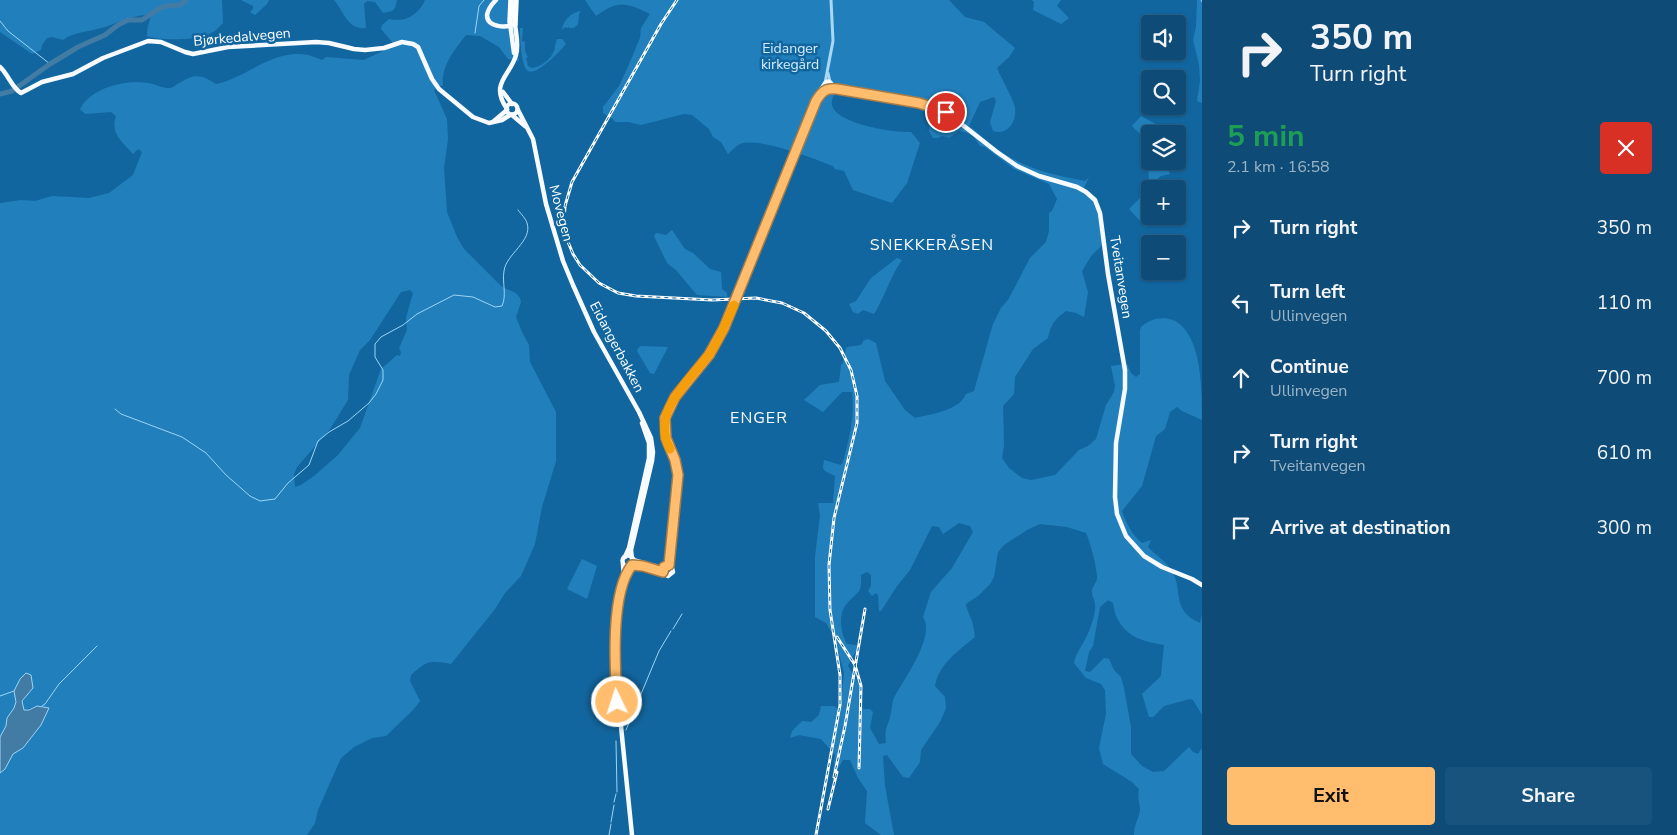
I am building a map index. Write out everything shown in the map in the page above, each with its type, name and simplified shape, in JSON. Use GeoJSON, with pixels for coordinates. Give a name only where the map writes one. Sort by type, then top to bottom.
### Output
{"type":"FeatureCollection","features":[{"type":"Feature","properties":{"kind":"highway"},"geometry":{"type":"LineString","coordinates":[[512,24],[515,12],[514,0]]}},
{"type":"Feature","properties":{"kind":"highway"},"geometry":{"type":"LineString","coordinates":[[512,24],[514,0]]}},
{"type":"Feature","properties":{"kind":"main road"},"geometry":{"type":"LineString","coordinates":[[496,0],[489,9],[489,20],[493,24],[512,24],[517,51],[512,65],[503,77],[501,94],[511,115],[529,131]]}},
{"type":"Feature","properties":{"kind":"main road","name":"Bjørkedalvegen"},"geometry":{"type":"LineString","coordinates":[[0,67],[18,91],[22,92],[42,82],[73,74],[103,58],[148,41],[161,42],[193,54],[228,47],[316,42],[360,50],[405,43],[416,46],[422,54],[432,79],[444,94],[473,117],[482,121],[493,122]]}},
{"type":"Feature","properties":{"kind":"main road"},"geometry":{"type":"LineString","coordinates":[[625,557],[629,556],[632,562],[649,568],[665,568],[678,475],[675,460],[666,438],[665,418],[675,397],[716,344],[820,91],[828,85]]}},
{"type":"Feature","properties":{"kind":"main road","name":"Tveitanvegen"},"geometry":{"type":"LineString","coordinates":[[828,85],[919,103],[942,110],[1017,166],[1044,178],[1077,187],[1095,200],[1100,213],[1106,262],[1125,370],[1125,389],[1116,442],[1115,497],[1117,514],[1126,536],[1144,556],[1162,567],[1202,585]]}},
{"type":"Feature","properties":{"kind":"main road"},"geometry":{"type":"LineString","coordinates":[[493,122],[502,120],[518,110],[505,96],[501,88]]}},
{"type":"Feature","properties":{"kind":"main road"},"geometry":{"type":"LineString","coordinates":[[493,122],[512,104]]}},
{"type":"Feature","properties":{"kind":"main road","name":"Movegen"},"geometry":{"type":"LineString","coordinates":[[518,110],[533,139],[553,230],[579,300]]}},
{"type":"Feature","properties":{"kind":"main road","name":"Eidangerbakken"},"geometry":{"type":"LineString","coordinates":[[579,300],[635,405],[648,438],[651,454]]}},
{"type":"Feature","properties":{"kind":"main road"},"geometry":{"type":"LineString","coordinates":[[632,835],[615,667],[616,627],[624,579],[622,560],[629,548],[651,454]]}},
{"type":"Feature","properties":{"kind":"main road"},"geometry":{"type":"LineString","coordinates":[[624,579],[632,562],[632,550],[651,454]]}},
{"type":"Feature","properties":{"kind":"main road"},"geometry":{"type":"LineString","coordinates":[[623,564],[626,567],[632,562]]}},
{"type":"Feature","properties":{"kind":"street"},"geometry":{"type":"LineString","coordinates":[[828,85],[828,69],[833,32],[831,0]]}},
{"type":"Feature","properties":{"kind":"green space"},"geometry":{"type":"Polygon","coordinates":[[[0,0],[222,0],[223,23],[212,33],[201,37],[160,39],[147,36],[151,15],[144,15],[76,34],[63,40],[52,37],[47,38],[41,50],[32,54],[0,32],[0,0]]]}},
{"type":"Feature","properties":{"kind":"green space"},"geometry":{"type":"Polygon","coordinates":[[[241,0],[269,0],[255,15],[250,12],[253,6],[241,0]]]}},
{"type":"Feature","properties":{"kind":"green space"},"geometry":{"type":"Polygon","coordinates":[[[334,0],[397,0],[392,11],[383,13],[375,2],[367,1],[364,4],[366,28],[360,28],[350,23],[334,0]]]}},
{"type":"Feature","properties":{"kind":"green space"},"geometry":{"type":"Polygon","coordinates":[[[425,0],[513,0],[512,34],[519,61],[508,59],[499,47],[480,36],[466,35],[446,65],[443,85],[434,90],[447,119],[448,139],[444,168],[447,212],[464,249],[502,287],[516,293],[520,298],[521,302],[516,317],[529,345],[530,362],[556,412],[556,461],[542,507],[535,544],[521,576],[505,593],[495,609],[451,664],[429,662],[411,675],[410,681],[420,701],[413,710],[386,736],[372,738],[354,747],[341,758],[318,810],[315,823],[307,835],[0,835],[0,773],[5,769],[13,754],[23,748],[48,708],[37,706],[24,710],[22,701],[33,688],[14,691],[16,702],[7,718],[6,726],[0,737],[0,203],[21,200],[35,201],[52,196],[89,198],[109,193],[133,175],[142,152],[138,149],[133,154],[118,137],[115,128],[116,116],[111,112],[85,114],[80,109],[85,101],[101,90],[120,84],[139,82],[171,88],[195,76],[203,77],[216,84],[239,76],[272,60],[295,54],[308,55],[322,60],[326,57],[364,60],[391,47],[393,43],[381,29],[382,25],[389,19],[400,20],[410,17],[425,0]],[[410,290],[401,292],[370,340],[360,350],[349,375],[348,400],[330,429],[297,467],[294,474],[295,487],[314,476],[338,455],[360,428],[381,369],[397,355],[400,356],[399,348],[407,330],[406,318],[413,293],[410,290]]]}},
{"type":"Feature","properties":{"kind":"green space","name":"Eidanger kirkegård"},"geometry":{"type":"Polygon","coordinates":[[[585,0],[949,0],[965,17],[984,22],[1015,48],[1009,57],[997,68],[1014,104],[1013,123],[1007,130],[993,131],[990,122],[996,101],[994,97],[980,102],[969,126],[1001,152],[1025,165],[1044,172],[1085,181],[1089,177],[1083,190],[1097,208],[1101,221],[1103,244],[1091,256],[1082,271],[1088,292],[1084,317],[1066,311],[1059,316],[1052,326],[1048,338],[1033,349],[1015,377],[1014,394],[1003,406],[1004,445],[1002,458],[1009,468],[1022,478],[1031,480],[1055,475],[1079,450],[1088,446],[1096,439],[1106,405],[1114,392],[1115,386],[1111,366],[1127,364],[1131,373],[1136,377],[1140,374],[1141,327],[1156,319],[1165,318],[1173,320],[1183,327],[1190,337],[1198,363],[1202,393],[1202,420],[1177,407],[1170,412],[1165,429],[1156,436],[1142,486],[1122,511],[1127,524],[1135,536],[1142,543],[1151,540],[1148,547],[1171,569],[1176,580],[1179,600],[1185,612],[1200,623],[1202,615],[1202,715],[1193,700],[1190,699],[1164,706],[1153,717],[1149,717],[1142,694],[1161,676],[1164,645],[1143,640],[1126,630],[1116,616],[1113,603],[1108,600],[1100,607],[1093,646],[1089,652],[1085,671],[1090,672],[1104,658],[1109,659],[1114,670],[1121,677],[1131,727],[1131,754],[1142,766],[1153,772],[1164,771],[1189,747],[1198,754],[1202,748],[1202,835],[1134,835],[1140,810],[1139,789],[1132,782],[1103,764],[1099,748],[1106,714],[1105,690],[1101,684],[1086,678],[1074,663],[1094,618],[1095,604],[1092,591],[1097,575],[1090,542],[1086,533],[1067,527],[1040,524],[1004,545],[998,552],[994,577],[990,584],[978,596],[966,604],[975,637],[950,658],[940,671],[935,686],[945,697],[946,708],[940,722],[921,750],[920,762],[909,778],[903,777],[887,755],[883,756],[885,786],[894,835],[881,835],[865,823],[867,791],[858,778],[850,760],[843,760],[839,767],[833,771],[835,755],[821,739],[799,735],[790,738],[792,731],[802,721],[811,722],[819,715],[821,706],[835,706],[840,713],[844,673],[835,638],[826,623],[815,617],[815,557],[820,515],[818,503],[833,503],[835,476],[825,471],[823,468],[824,460],[841,465],[843,462],[852,419],[852,392],[842,392],[823,412],[804,400],[820,385],[839,382],[846,348],[860,345],[868,339],[876,343],[885,381],[905,410],[915,418],[951,408],[962,400],[966,394],[974,391],[993,324],[1030,258],[1046,242],[1049,231],[1049,213],[1052,211],[1057,199],[1049,184],[1014,169],[985,147],[980,146],[970,134],[959,131],[949,138],[942,136],[933,138],[929,131],[930,112],[926,107],[900,103],[860,90],[841,88],[833,97],[832,106],[838,114],[862,125],[891,131],[911,132],[920,143],[907,183],[892,203],[853,190],[844,171],[786,149],[760,143],[749,143],[740,144],[728,154],[721,142],[713,137],[709,129],[692,115],[684,114],[641,125],[615,122],[603,113],[603,107],[619,86],[640,38],[641,28],[650,14],[635,7],[622,4],[610,7],[596,16],[585,0]],[[959,523],[943,534],[939,527],[932,526],[910,570],[881,611],[879,611],[878,595],[876,593],[872,596],[868,591],[871,586],[871,575],[867,572],[861,575],[859,591],[843,610],[841,625],[845,640],[847,644],[856,645],[860,648],[854,654],[848,666],[861,688],[863,709],[870,709],[873,712],[870,728],[879,744],[886,743],[886,730],[893,700],[922,647],[926,625],[923,617],[931,592],[952,568],[973,532],[970,526],[959,523]]]}},
{"type":"Feature","properties":{"kind":"green space"},"geometry":{"type":"Polygon","coordinates":[[[1032,0],[1061,0],[1057,6],[1069,18],[1061,24],[1033,10],[1034,2],[1032,0]]]}},
{"type":"Feature","properties":{"kind":"green space"},"geometry":{"type":"Polygon","coordinates":[[[1197,0],[1202,0],[1202,103],[1197,101],[1200,81],[1199,64],[1193,40],[1196,27],[1197,0]]]}},
{"type":"Feature","properties":{"kind":"green space"},"geometry":{"type":"Polygon","coordinates":[[[581,11],[578,24],[574,28],[569,28],[568,26],[568,28],[565,27],[562,30],[568,17],[581,11]]]}},
{"type":"Feature","properties":{"kind":"green space"},"geometry":{"type":"Polygon","coordinates":[[[520,28],[523,28],[522,41],[525,42],[525,51],[528,58],[526,58],[528,66],[531,68],[545,63],[554,51],[557,39],[562,39],[566,44],[554,57],[537,70],[528,71],[522,58],[520,28]]]}},
{"type":"Feature","properties":{"kind":"green space"},"geometry":{"type":"Polygon","coordinates":[[[1141,116],[1155,125],[1141,125],[1141,135],[1132,126],[1141,116]]]}},
{"type":"Feature","properties":{"kind":"green space"},"geometry":{"type":"Polygon","coordinates":[[[1148,170],[1168,170],[1170,174],[1161,176],[1156,180],[1149,180],[1148,170]]]}},
{"type":"Feature","properties":{"kind":"green space"},"geometry":{"type":"Polygon","coordinates":[[[1141,197],[1141,222],[1129,209],[1141,197]]]}},
{"type":"Feature","properties":{"kind":"green space"},"geometry":{"type":"Polygon","coordinates":[[[672,230],[685,249],[693,253],[710,269],[721,272],[722,289],[727,293],[727,297],[697,295],[676,270],[667,263],[654,236],[656,233],[666,235],[672,230]]]}},
{"type":"Feature","properties":{"kind":"green space"},"geometry":{"type":"Polygon","coordinates":[[[897,258],[902,260],[874,314],[863,310],[858,314],[853,312],[849,304],[856,301],[871,278],[897,258]]]}},
{"type":"Feature","properties":{"kind":"green space"},"geometry":{"type":"Polygon","coordinates":[[[641,346],[668,347],[654,374],[650,373],[637,351],[641,346]]]}},
{"type":"Feature","properties":{"kind":"green space"},"geometry":{"type":"Polygon","coordinates":[[[582,559],[597,566],[587,599],[567,589],[582,559]]]}},
{"type":"Feature","properties":{"kind":"shaded area"},"geometry":{"type":"Polygon","coordinates":[[[26,673],[31,675],[33,688],[22,701],[24,710],[37,706],[49,708],[41,725],[23,748],[13,754],[5,769],[0,773],[0,737],[6,726],[7,718],[16,702],[14,691],[20,679],[26,673]]]}},
{"type":"Feature","properties":{"kind":"waterway"},"geometry":{"type":"LineString","coordinates":[[0,94],[12,91],[50,64],[78,47],[105,35],[118,25],[128,20],[142,20],[160,8],[180,5],[186,0]]}},
{"type":"Feature","properties":{"kind":"waterway"},"geometry":{"type":"LineString","coordinates":[[475,33],[479,6],[484,0]]}},
{"type":"Feature","properties":{"kind":"waterway"},"geometry":{"type":"LineString","coordinates":[[0,21],[8,31],[50,64]]}},
{"type":"Feature","properties":{"kind":"waterway"},"geometry":{"type":"LineString","coordinates":[[115,409],[121,414],[182,437],[206,453],[226,475],[250,496],[260,501],[275,499],[288,483],[309,465],[318,441],[348,421],[369,403],[376,394],[383,380],[383,370],[375,357],[375,344],[381,337],[403,325],[417,314],[454,295],[473,297],[495,307],[502,306],[506,265],[523,242],[528,230],[525,218],[518,210]]}},
{"type":"Feature","properties":{"kind":"waterway"},"geometry":{"type":"LineString","coordinates":[[673,629],[682,614]]}},
{"type":"Feature","properties":{"kind":"waterway"},"geometry":{"type":"LineString","coordinates":[[626,730],[659,651],[671,631]]}},
{"type":"Feature","properties":{"kind":"waterway"},"geometry":{"type":"LineString","coordinates":[[42,706],[59,684],[97,646]]}},
{"type":"Feature","properties":{"kind":"waterway"},"geometry":{"type":"LineString","coordinates":[[0,696],[14,691]]}},
{"type":"Feature","properties":{"kind":"waterway"},"geometry":{"type":"LineString","coordinates":[[616,741],[617,792]]}},
{"type":"Feature","properties":{"kind":"waterway"},"geometry":{"type":"LineString","coordinates":[[614,802],[616,794]]}},
{"type":"Feature","properties":{"kind":"waterway"},"geometry":{"type":"LineString","coordinates":[[611,822],[614,805]]}},
{"type":"Feature","properties":{"kind":"waterway"},"geometry":{"type":"LineString","coordinates":[[609,835],[611,824]]}},
{"type":"Feature","properties":{"kind":"railway"},"geometry":{"type":"LineString","coordinates":[[677,0],[661,24],[572,182],[565,206],[566,237],[580,265],[599,283],[618,293],[636,296],[712,300],[756,298],[782,303],[804,313],[826,331],[840,348],[851,370],[857,396],[857,423],[834,518],[829,565],[830,610],[840,675],[840,705],[816,835]]}},
{"type":"Feature","properties":{"kind":"railway"},"geometry":{"type":"LineString","coordinates":[[834,777],[845,726],[865,609]]}},
{"type":"Feature","properties":{"kind":"railway"},"geometry":{"type":"LineString","coordinates":[[837,637],[855,665],[861,686],[859,768]]}},
{"type":"Feature","properties":{"kind":"railway"},"geometry":{"type":"LineString","coordinates":[[828,809],[837,772]]}},
{"type":"Feature","properties":{"kind":"slow traffic"},"geometry":{"type":"LineString","coordinates":[[670,449],[664,425],[669,407],[709,355],[734,305]]}},
{"type":"Feature","properties":{"kind":"district","name":"SNEKKERÅSEN"},"geometry":{"type":"Point","coordinates":[932,245]}},
{"type":"Feature","properties":{"kind":"district","name":"ENGER"},"geometry":{"type":"Point","coordinates":[759,418]}},
{"type":"Feature","properties":{"kind":"route"},"geometry":{"type":"LineString","coordinates":[[617,702],[614,648],[624,579],[632,565],[663,572],[664,567],[669,565],[678,475],[674,455],[667,443],[664,425],[669,407],[709,355],[724,328],[816,101],[824,90],[830,88],[919,103],[946,112]]}}]}
